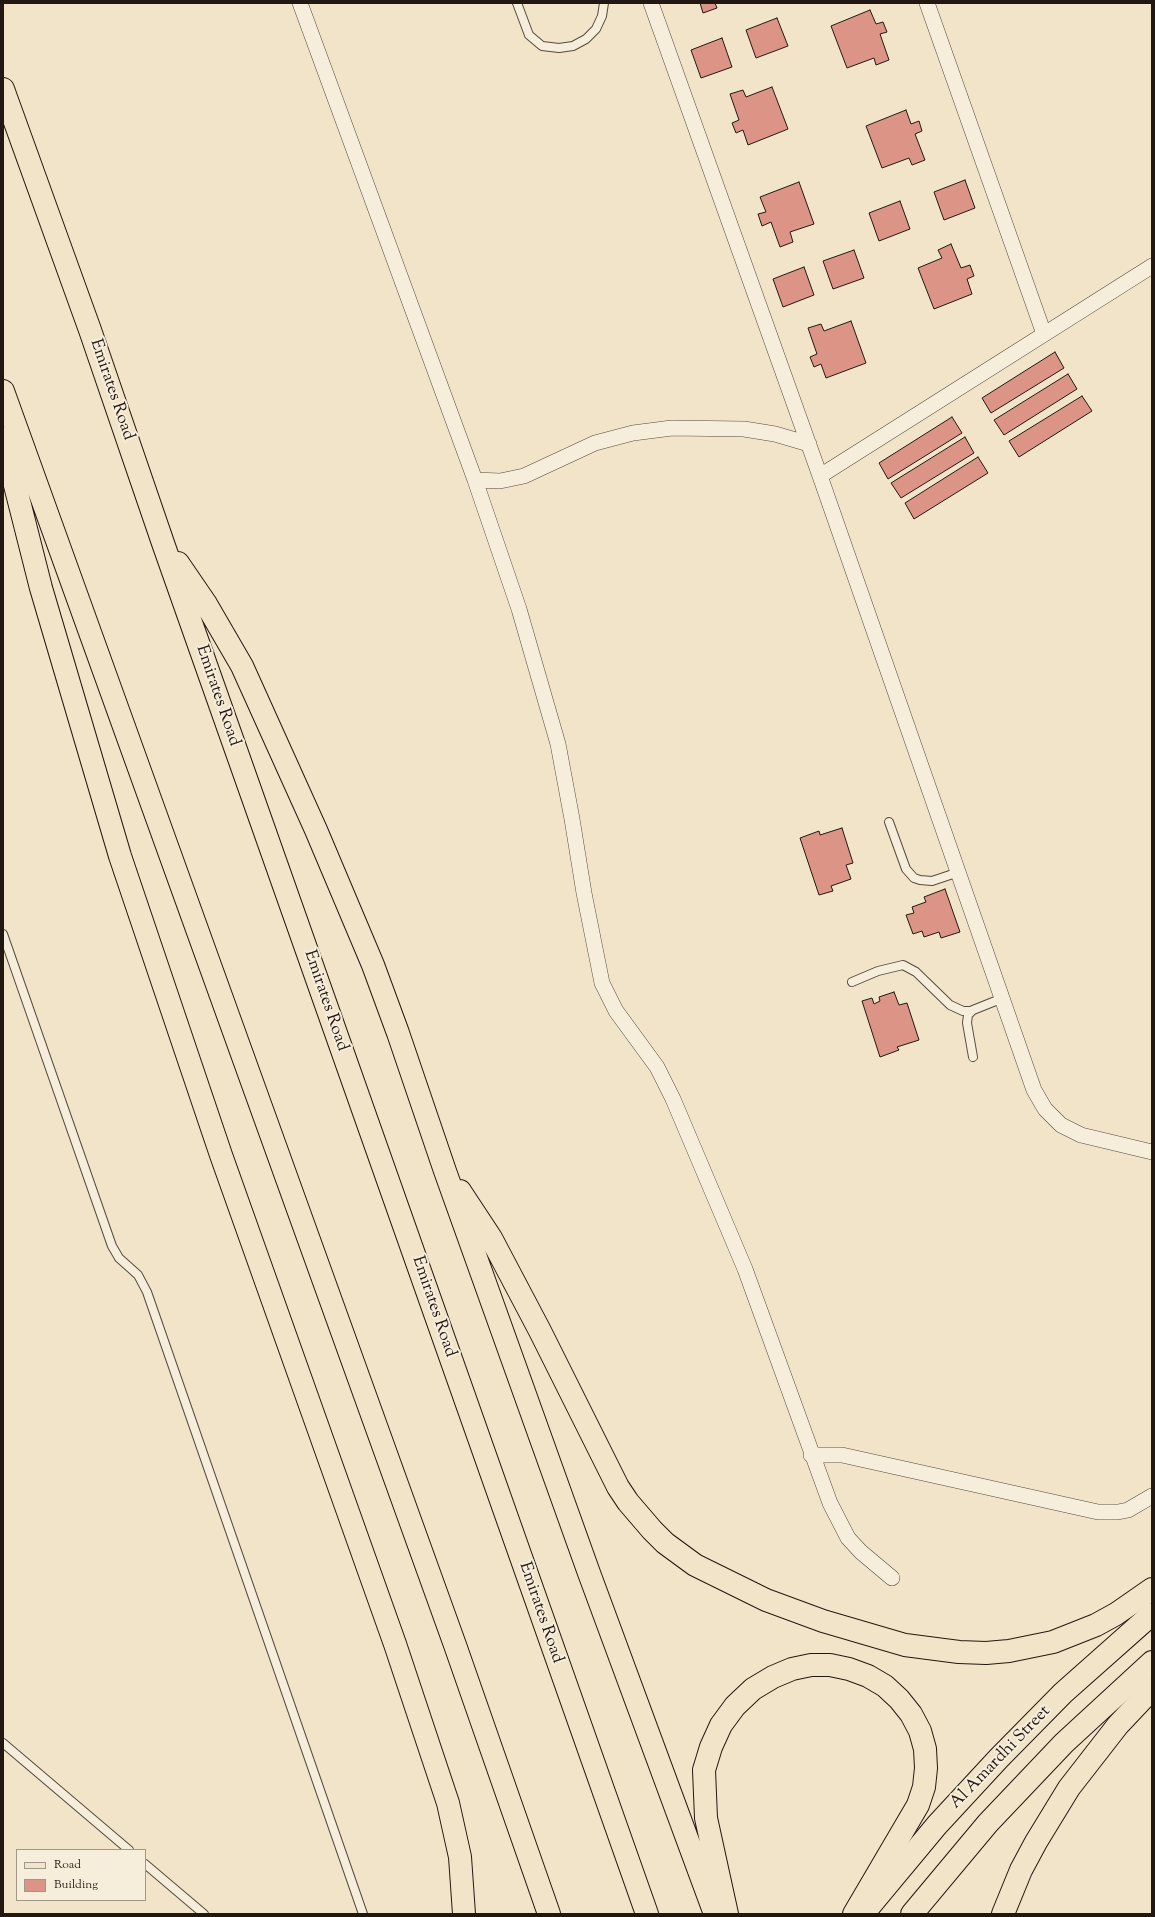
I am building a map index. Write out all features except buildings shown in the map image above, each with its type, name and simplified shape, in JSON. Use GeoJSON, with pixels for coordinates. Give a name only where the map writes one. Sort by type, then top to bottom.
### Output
{"type":"FeatureCollection","features":[{"type":"Feature","properties":{"kind":"main road","name":"Emirates Road"},"geometry":{"type":"LineString","coordinates":[[3,89],[88,322],[164,546],[647,1914]]}},
{"type":"Feature","properties":{"kind":"main road"},"geometry":{"type":"LineString","coordinates":[[3,391],[447,1622],[549,1914]]}},
{"type":"Feature","properties":{"kind":"main road"},"geometry":{"type":"LineString","coordinates":[[3,438],[41,588],[120,856],[219,1148],[395,1644],[448,1803],[460,1857],[464,1914]]}},
{"type":"Feature","properties":{"kind":"main road"},"geometry":{"type":"LineString","coordinates":[[164,546],[206,604],[242,666],[258,698],[334,870],[406,1054],[445,1172],[589,1573],[715,1914]]}},
{"type":"Feature","properties":{"kind":"main road"},"geometry":{"type":"LineString","coordinates":[[445,1172],[469,1203],[491,1238],[540,1331],[618,1487],[632,1507],[652,1530],[670,1547],[695,1565],[766,1600],[823,1621],[905,1645],[959,1652],[986,1653],[1009,1651],[1053,1642],[1096,1625],[1116,1614],[1152,1589]]}},
{"type":"Feature","properties":{"kind":"main road","name":"Al Amardhi Street"},"geometry":{"type":"LineString","coordinates":[[863,1914],[937,1825],[998,1758],[1063,1693],[1152,1614]]}},
{"type":"Feature","properties":{"kind":"main road","name":"Al Amardhi Street"},"geometry":{"type":"LineString","coordinates":[[912,1914],[988,1823],[1064,1743],[1152,1662]]}},
{"type":"Feature","properties":{"kind":"main road"},"geometry":{"type":"LineString","coordinates":[[727,1914],[706,1818],[704,1770],[711,1747],[721,1725],[735,1706],[753,1690],[773,1677],[792,1669],[830,1665],[850,1669],[868,1676],[885,1686],[899,1699],[911,1714],[920,1731],[925,1755],[926,1768],[924,1787],[918,1805],[854,1914]]}},
{"type":"Feature","properties":{"kind":"main road"},"geometry":{"type":"LineString","coordinates":[[1004,1914],[1032,1849],[1064,1795],[1118,1725],[1152,1689]]}},
{"type":"Feature","properties":{"kind":"street"},"geometry":{"type":"LineString","coordinates":[[300,3],[475,480],[519,609],[558,744],[584,893],[602,983],[616,1011],[657,1067],[673,1099],[745,1269],[811,1455],[830,1502],[848,1538],[861,1552],[892,1578]]}},
{"type":"Feature","properties":{"kind":"street"},"geometry":{"type":"LineString","coordinates":[[651,3],[809,444],[1034,1090],[1045,1109],[1061,1125],[1081,1135],[1152,1152]]}},
{"type":"Feature","properties":{"kind":"street"},"geometry":{"type":"LineString","coordinates":[[927,3],[1044,334]]}},
{"type":"Feature","properties":{"kind":"street"},"geometry":{"type":"LineString","coordinates":[[820,476],[1152,266]]}},
{"type":"Feature","properties":{"kind":"street"},"geometry":{"type":"LineString","coordinates":[[475,480],[500,481],[524,476],[595,443],[633,433],[672,428],[744,428],[775,434],[809,444]]}},
{"type":"Feature","properties":{"kind":"street"},"geometry":{"type":"LineString","coordinates":[[811,1455],[842,1455],[1098,1512],[1118,1512],[1128,1510],[1152,1496]]}},
{"type":"Feature","properties":{"kind":"lane"},"geometry":{"type":"LineString","coordinates":[[518,3],[529,35],[542,46],[559,48],[573,46],[586,39],[596,29],[602,16],[604,3]]}},
{"type":"Feature","properties":{"kind":"lane"},"geometry":{"type":"LineString","coordinates":[[889,822],[906,869],[914,878],[932,881],[959,872]]}},
{"type":"Feature","properties":{"kind":"lane"},"geometry":{"type":"LineString","coordinates":[[3,934],[112,1246],[119,1258],[138,1275],[147,1292],[363,1914]]}},
{"type":"Feature","properties":{"kind":"lane"},"geometry":{"type":"LineString","coordinates":[[852,982],[878,971],[903,965],[916,972],[950,1005],[970,1011],[1003,998]]}},
{"type":"Feature","properties":{"kind":"lane"},"geometry":{"type":"LineString","coordinates":[[970,1011],[966,1019],[973,1057]]}},
{"type":"Feature","properties":{"kind":"lane"},"geometry":{"type":"LineString","coordinates":[[3,1743],[128,1849]]}},
{"type":"Feature","properties":{"kind":"lane"},"geometry":{"type":"LineString","coordinates":[[146,1865],[204,1914]]}}]}
